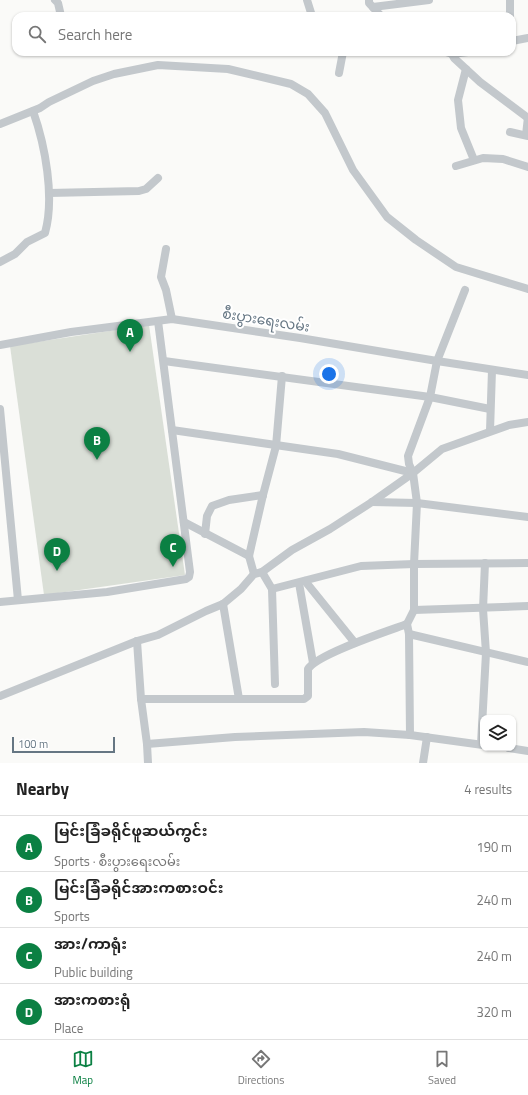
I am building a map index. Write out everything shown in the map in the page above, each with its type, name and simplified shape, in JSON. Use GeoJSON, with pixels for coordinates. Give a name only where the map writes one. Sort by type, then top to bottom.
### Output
{"type":"FeatureCollection","features":[{"type":"Feature","properties":{"kind":"street"},"geometry":{"type":"LineString","coordinates":[[55,0],[58,3],[61,12]]}},
{"type":"Feature","properties":{"kind":"street"},"geometry":{"type":"LineString","coordinates":[[307,0],[311,12]]}},
{"type":"Feature","properties":{"kind":"street"},"geometry":{"type":"LineString","coordinates":[[371,4],[429,0]]}},
{"type":"Feature","properties":{"kind":"street"},"geometry":{"type":"LineString","coordinates":[[510,0],[510,12]]}},
{"type":"Feature","properties":{"kind":"street"},"geometry":{"type":"LineString","coordinates":[[371,4],[378,12]]}},
{"type":"Feature","properties":{"kind":"street"},"geometry":{"type":"LineString","coordinates":[[516,40],[528,38]]}},
{"type":"Feature","properties":{"kind":"street"},"geometry":{"type":"LineString","coordinates":[[339,73],[342,56]]}},
{"type":"Feature","properties":{"kind":"street"},"geometry":{"type":"LineString","coordinates":[[452,56],[480,82],[528,118],[527,136],[510,132]]}},
{"type":"Feature","properties":{"kind":"street"},"geometry":{"type":"LineString","coordinates":[[0,124],[93,81],[114,74],[158,65],[228,69],[291,84],[308,94],[325,113],[353,170],[387,218],[456,267],[528,289]]}},
{"type":"Feature","properties":{"kind":"street"},"geometry":{"type":"LineString","coordinates":[[466,69],[458,100],[461,128],[474,160]]}},
{"type":"Feature","properties":{"kind":"street"},"geometry":{"type":"LineString","coordinates":[[0,262],[15,254],[27,242],[45,233],[47,224],[49,193],[45,153],[33,110]]}},
{"type":"Feature","properties":{"kind":"street"},"geometry":{"type":"LineString","coordinates":[[456,166],[483,158],[503,159],[528,167]]}},
{"type":"Feature","properties":{"kind":"street"},"geometry":{"type":"LineString","coordinates":[[49,193],[139,191],[146,189],[158,178]]}},
{"type":"Feature","properties":{"kind":"street"},"geometry":{"type":"LineString","coordinates":[[166,249],[161,277],[166,290],[172,319]]}},
{"type":"Feature","properties":{"kind":"street"},"geometry":{"type":"LineString","coordinates":[[410,735],[407,624],[414,610],[414,564],[417,503],[413,473],[409,464],[408,456],[430,397],[437,361],[465,290]]}},
{"type":"Feature","properties":{"kind":"street","name":"စီးပွားရေးလမ်း"},"geometry":{"type":"LineString","coordinates":[[0,345],[71,332],[172,319],[528,375]]}},
{"type":"Feature","properties":{"kind":"street"},"geometry":{"type":"LineString","coordinates":[[0,602],[107,592],[186,579],[189,576],[190,572],[184,522],[158,320]]}},
{"type":"Feature","properties":{"kind":"street"},"geometry":{"type":"LineString","coordinates":[[164,361],[430,397],[490,409]]}},
{"type":"Feature","properties":{"kind":"street"},"geometry":{"type":"LineString","coordinates":[[490,431],[492,370]]}},
{"type":"Feature","properties":{"kind":"street"},"geometry":{"type":"LineString","coordinates":[[254,574],[249,556],[276,446],[282,376]]}},
{"type":"Feature","properties":{"kind":"street"},"geometry":{"type":"LineString","coordinates":[[0,409],[3,482],[18,600]]}},
{"type":"Feature","properties":{"kind":"street"},"geometry":{"type":"LineString","coordinates":[[0,696],[137,641],[158,635],[223,604],[241,589],[254,574],[262,572],[292,550],[330,529],[372,502],[413,473],[442,449],[509,424],[528,422]]}},
{"type":"Feature","properties":{"kind":"street"},"geometry":{"type":"LineString","coordinates":[[172,430],[338,454],[413,473]]}},
{"type":"Feature","properties":{"kind":"street"},"geometry":{"type":"LineString","coordinates":[[205,534],[207,516],[212,506],[229,500],[263,495]]}},
{"type":"Feature","properties":{"kind":"street"},"geometry":{"type":"LineString","coordinates":[[372,502],[417,503],[528,517]]}},
{"type":"Feature","properties":{"kind":"street"},"geometry":{"type":"LineString","coordinates":[[184,522],[249,556]]}},
{"type":"Feature","properties":{"kind":"street"},"geometry":{"type":"LineString","coordinates":[[483,715],[486,653],[483,609],[485,563]]}},
{"type":"Feature","properties":{"kind":"street"},"geometry":{"type":"LineString","coordinates":[[272,589],[361,566],[528,563]]}},
{"type":"Feature","properties":{"kind":"street"},"geometry":{"type":"LineString","coordinates":[[262,572],[272,589],[276,684]]}},
{"type":"Feature","properties":{"kind":"street"},"geometry":{"type":"LineString","coordinates":[[302,582],[355,644]]}},
{"type":"Feature","properties":{"kind":"street"},"geometry":{"type":"LineString","coordinates":[[302,582],[313,663]]}},
{"type":"Feature","properties":{"kind":"street"},"geometry":{"type":"LineString","coordinates":[[223,604],[239,699]]}},
{"type":"Feature","properties":{"kind":"street"},"geometry":{"type":"LineString","coordinates":[[414,610],[483,609],[528,606]]}},
{"type":"Feature","properties":{"kind":"street"},"geometry":{"type":"LineString","coordinates":[[141,699],[304,699],[308,696],[308,669],[313,663],[355,644],[407,624]]}},
{"type":"Feature","properties":{"kind":"street"},"geometry":{"type":"LineString","coordinates":[[408,634],[528,662]]}},
{"type":"Feature","properties":{"kind":"street"},"geometry":{"type":"LineString","coordinates":[[137,641],[141,699],[148,763]]}},
{"type":"Feature","properties":{"kind":"street"},"geometry":{"type":"LineString","coordinates":[[147,744],[235,737],[364,732],[410,735],[480,744]]}},
{"type":"Feature","properties":{"kind":"street"},"geometry":{"type":"LineString","coordinates":[[423,763],[427,737]]}},
{"type":"Feature","properties":{"kind":"street"},"geometry":{"type":"LineString","coordinates":[[516,749],[528,750]]}},
{"type":"Feature","properties":{"kind":"shaded area"},"geometry":{"type":"Polygon","coordinates":[[[149,325],[185,575],[44,595],[10,346],[149,325]]]}},
{"type":"Feature","properties":{"kind":"place","name":"မြင်းခြံခရိုင်ဖူဆယ်ကွင်း"},"geometry":{"type":"Point","coordinates":[130,352]}},
{"type":"Feature","properties":{"kind":"place","name":"မြင်းခြံခရိုင်အားကစားဝင်း"},"geometry":{"type":"Point","coordinates":[97,460]}},
{"type":"Feature","properties":{"kind":"place","name":"အား/ကာရုံး"},"geometry":{"type":"Point","coordinates":[173,567]}},
{"type":"Feature","properties":{"kind":"place","name":"အားကစားရုံ"},"geometry":{"type":"Point","coordinates":[57,571]}}]}
